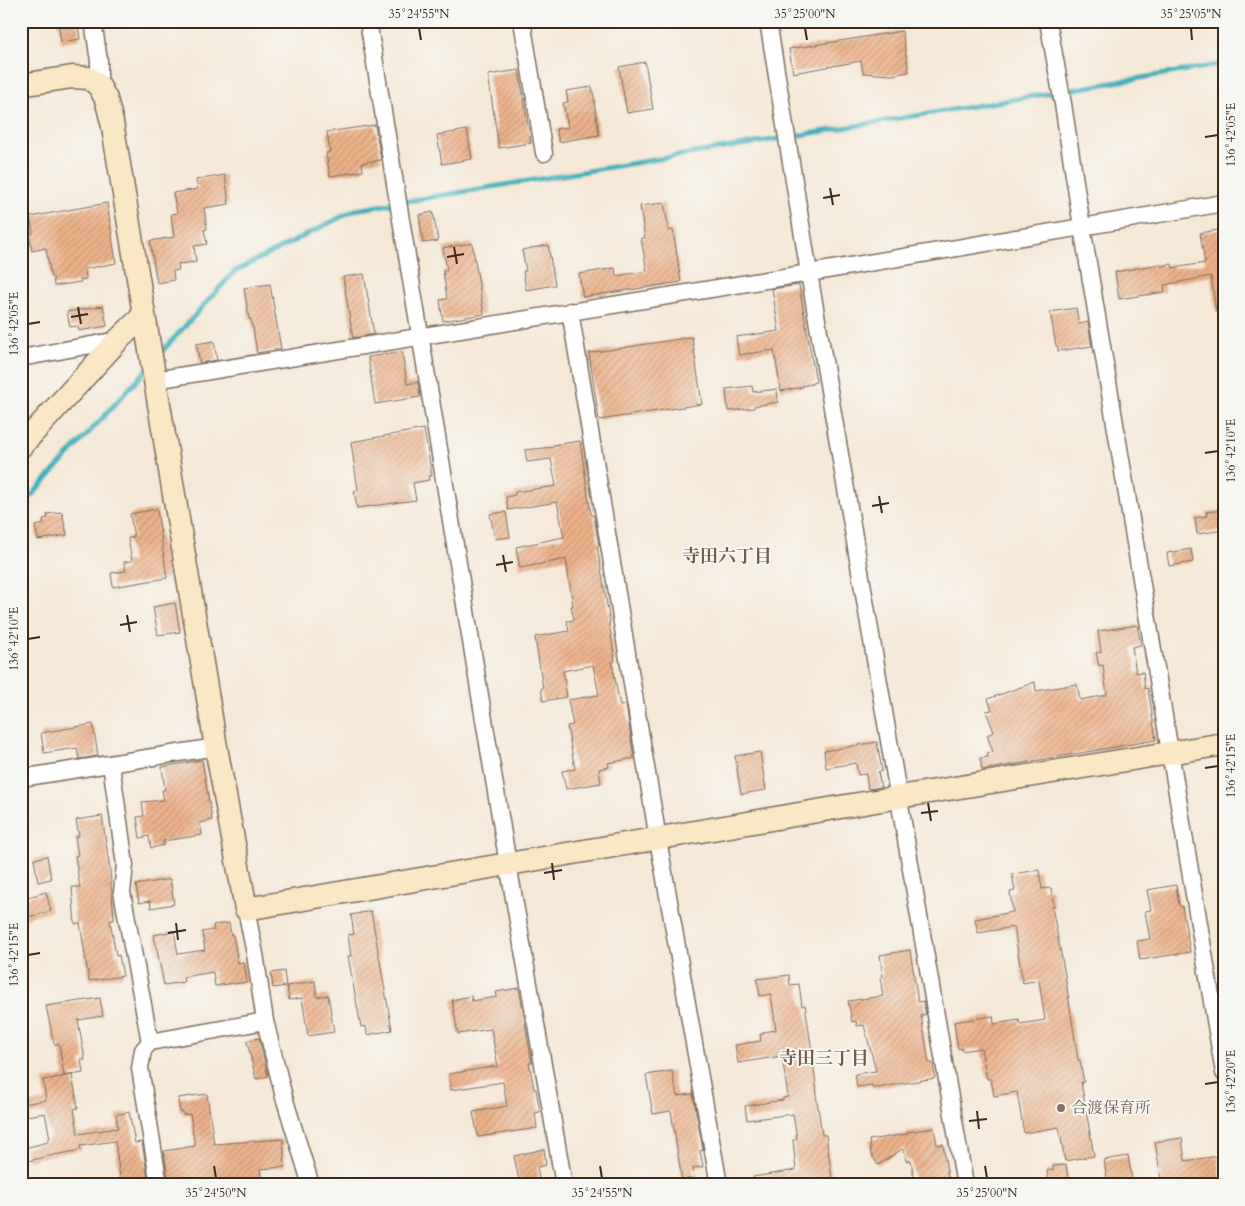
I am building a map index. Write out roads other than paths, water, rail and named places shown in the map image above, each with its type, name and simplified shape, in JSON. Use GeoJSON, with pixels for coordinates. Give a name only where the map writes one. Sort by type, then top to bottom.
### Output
{"type":"FeatureCollection","features":[{"type":"Feature","properties":{"kind":"street"},"geometry":{"type":"LineString","coordinates":[[93,21],[99,61],[100,86],[106,99],[112,122],[216,747],[255,954],[265,1021],[284,1097],[312,1185]]}},
{"type":"Feature","properties":{"kind":"street"},"geometry":{"type":"LineString","coordinates":[[368,21],[508,864],[564,1185]]}},
{"type":"Feature","properties":{"kind":"street"},"geometry":{"type":"LineString","coordinates":[[522,21],[544,153]]}},
{"type":"Feature","properties":{"kind":"street"},"geometry":{"type":"LineString","coordinates":[[768,21],[809,273],[965,1185]]}},
{"type":"Feature","properties":{"kind":"street"},"geometry":{"type":"LineString","coordinates":[[1048,21],[1224,1073]]}},
{"type":"Feature","properties":{"kind":"street"},"geometry":{"type":"LineString","coordinates":[[21,86],[72,77],[89,78],[100,86]]}},
{"type":"Feature","properties":{"kind":"street"},"geometry":{"type":"LineString","coordinates":[[155,378],[420,337],[1224,203]]}},
{"type":"Feature","properties":{"kind":"street"},"geometry":{"type":"LineString","coordinates":[[570,311],[658,839],[719,1185]]}},
{"type":"Feature","properties":{"kind":"street"},"geometry":{"type":"LineString","coordinates":[[21,446],[118,340],[145,324]]}},
{"type":"Feature","properties":{"kind":"street"},"geometry":{"type":"LineString","coordinates":[[21,358],[118,340]]}},
{"type":"Feature","properties":{"kind":"street"},"geometry":{"type":"LineString","coordinates":[[246,909],[899,797],[1224,744]]}},
{"type":"Feature","properties":{"kind":"street"},"geometry":{"type":"LineString","coordinates":[[21,778],[216,747]]}},
{"type":"Feature","properties":{"kind":"street"},"geometry":{"type":"LineString","coordinates":[[111,764],[125,865],[122,892],[150,1042]]}},
{"type":"Feature","properties":{"kind":"street"},"geometry":{"type":"LineString","coordinates":[[158,1185],[140,1068],[143,1050],[150,1042],[265,1021]]}},
{"type":"Feature","properties":{"kind":"waterway"},"geometry":{"type":"LineString","coordinates":[[157,357],[235,271],[355,210],[1224,64]]}},
{"type":"Feature","properties":{"kind":"waterway"},"geometry":{"type":"LineString","coordinates":[[21,507],[147,369]]}},
{"type":"Feature","properties":{"kind":"place","name":"合渡保育所"},"geometry":{"type":"Point","coordinates":[1061,1108]}},
{"type":"Feature","properties":{"kind":"district","name":"寺田六丁目"},"geometry":{"type":"Point","coordinates":[727,556]}},
{"type":"Feature","properties":{"kind":"district","name":"寺田三丁目"},"geometry":{"type":"Point","coordinates":[824,1058]}}]}
